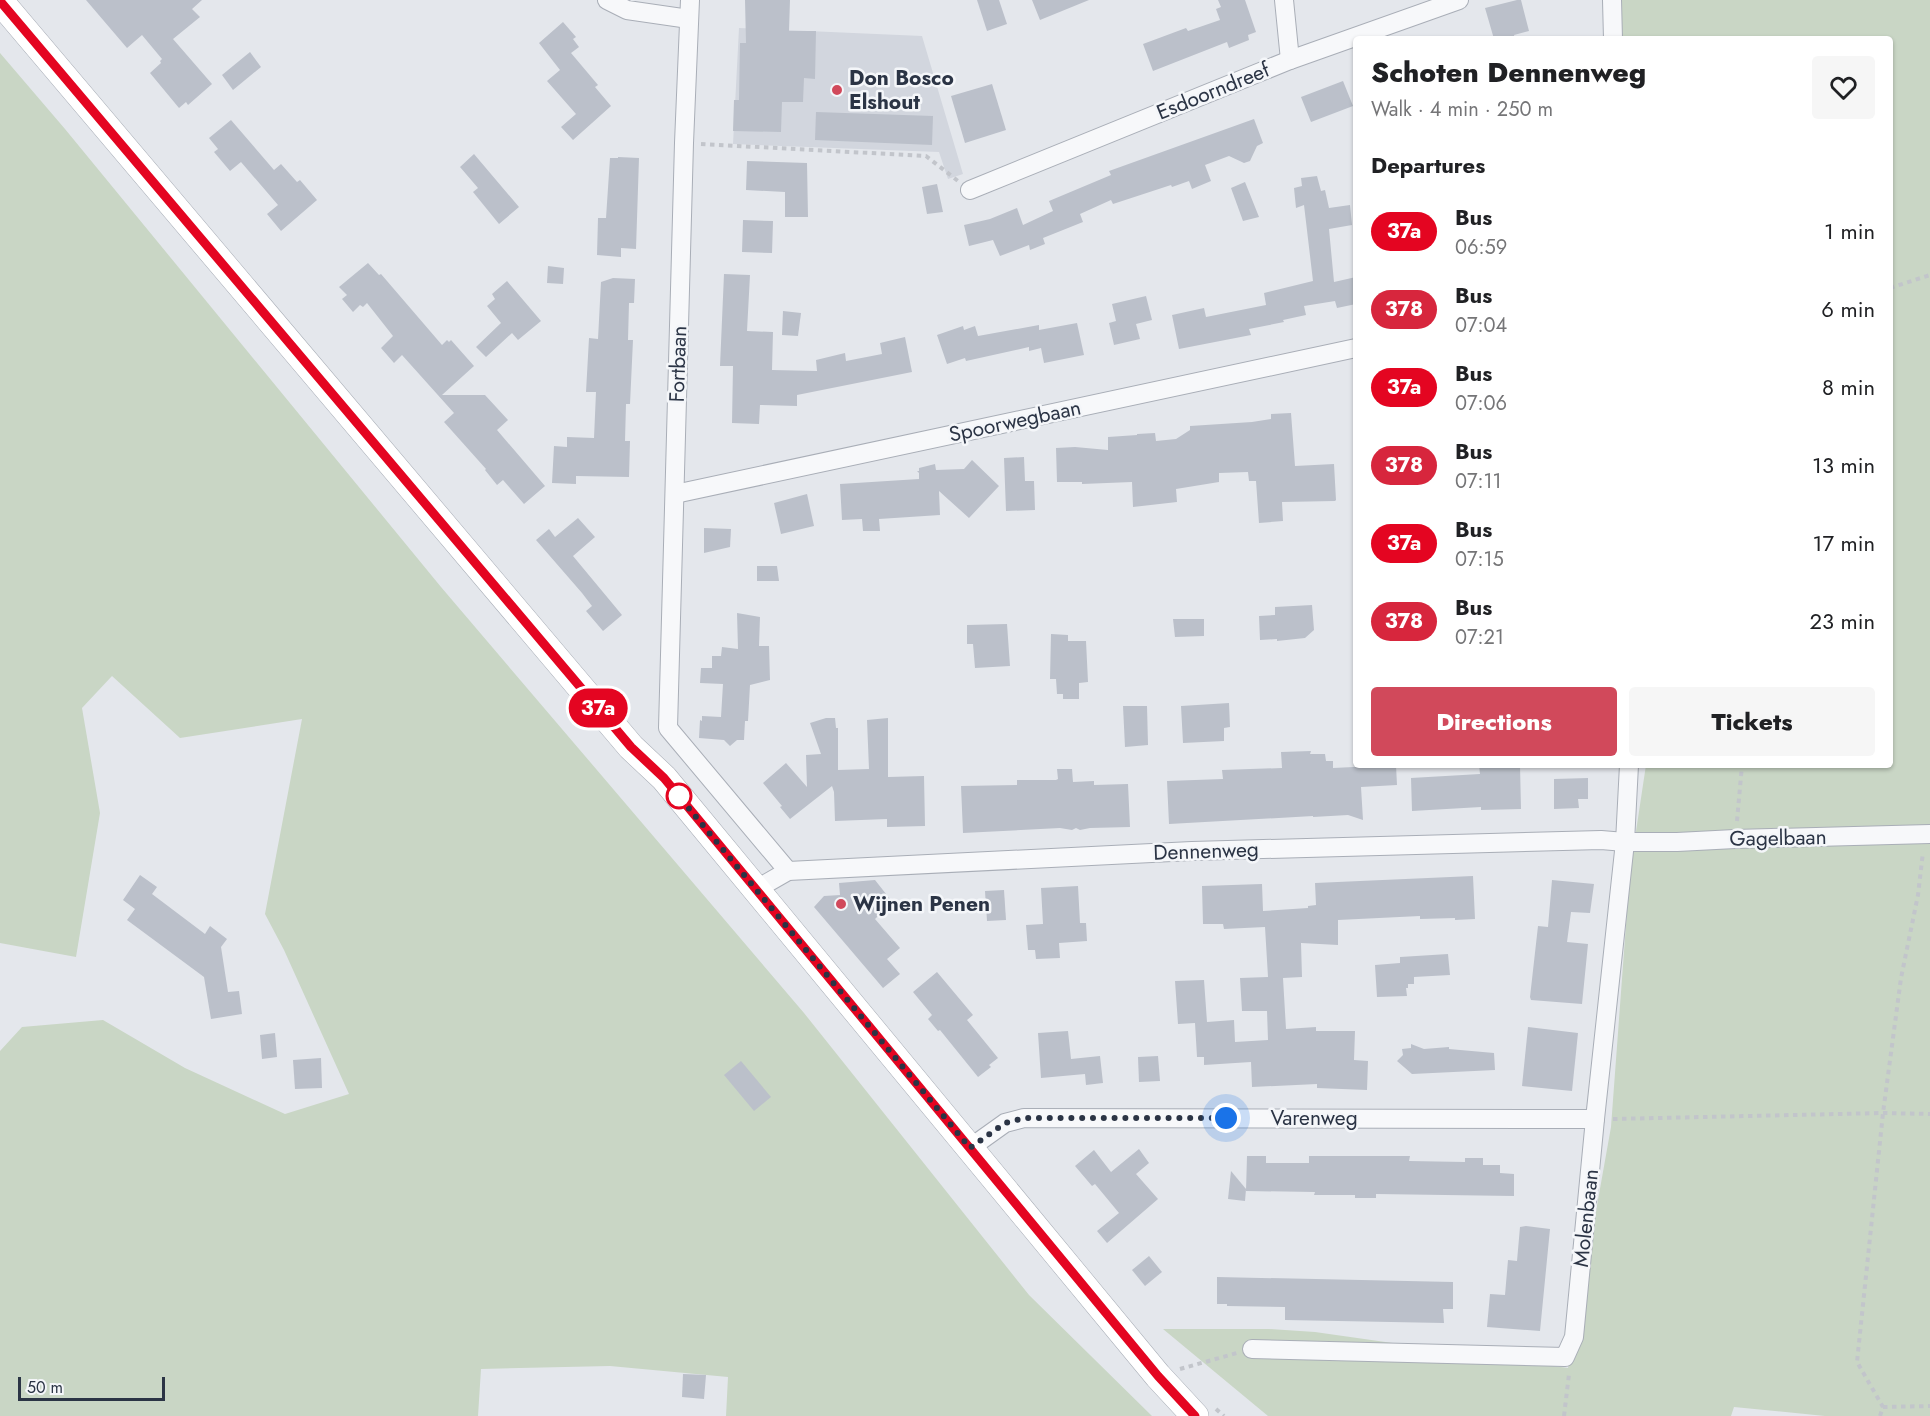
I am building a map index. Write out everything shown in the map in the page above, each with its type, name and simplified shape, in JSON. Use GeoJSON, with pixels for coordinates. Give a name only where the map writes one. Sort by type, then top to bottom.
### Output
{"type":"FeatureCollection","features":[{"type":"Feature","properties":{"kind":"main road"},"geometry":{"type":"LineString","coordinates":[[0,1],[631,747],[664,778],[1158,1376],[1195,1416]]}},
{"type":"Feature","properties":{"kind":"street"},"geometry":{"type":"LineString","coordinates":[[607,0],[627,10],[689,19]]}},
{"type":"Feature","properties":{"kind":"street","name":"Fortbaan"},"geometry":{"type":"LineString","coordinates":[[690,0],[668,728],[788,871]]}},
{"type":"Feature","properties":{"kind":"street"},"geometry":{"type":"LineString","coordinates":[[1284,0],[1290,60]]}},
{"type":"Feature","properties":{"kind":"street","name":"Esdoorndreef"},"geometry":{"type":"LineString","coordinates":[[1358,36],[1459,0]]}},
{"type":"Feature","properties":{"kind":"street"},"geometry":{"type":"LineString","coordinates":[[1612,0],[1613,36]]}},
{"type":"Feature","properties":{"kind":"street","name":"Esdoorndreef"},"geometry":{"type":"LineString","coordinates":[[970,190],[1290,60],[1353,38]]}},
{"type":"Feature","properties":{"kind":"street","name":"Spoorwegbaan"},"geometry":{"type":"LineString","coordinates":[[675,494],[1353,349]]}},
{"type":"Feature","properties":{"kind":"street","name":"Molenbaan"},"geometry":{"type":"LineString","coordinates":[[1252,1349],[1565,1357],[1574,1337],[1625,842],[1629,768]]}},
{"type":"Feature","properties":{"kind":"street","name":"Gagelbaan"},"geometry":{"type":"LineString","coordinates":[[1625,842],[1927,835]]}},
{"type":"Feature","properties":{"kind":"street","name":"Dennenweg"},"geometry":{"type":"LineString","coordinates":[[788,871],[1192,851],[1601,840],[1625,842]]}},
{"type":"Feature","properties":{"kind":"street"},"geometry":{"type":"LineString","coordinates":[[756,890],[788,871]]}},
{"type":"Feature","properties":{"kind":"street","name":"Varenweg"},"geometry":{"type":"LineString","coordinates":[[970,1148],[1005,1123],[1024,1118],[1595,1119]]}},
{"type":"Feature","properties":{"kind":"path"},"geometry":{"type":"LineString","coordinates":[[684,143],[926,156],[970,190]]}},
{"type":"Feature","properties":{"kind":"path"},"geometry":{"type":"LineString","coordinates":[[1893,287],[1930,275]]}},
{"type":"Feature","properties":{"kind":"path"},"geometry":{"type":"LineString","coordinates":[[1735,839],[1742,768]]}},
{"type":"Feature","properties":{"kind":"path"},"geometry":{"type":"LineString","coordinates":[[1880,1416],[1883,1407],[1857,1362],[1883,1113],[1901,978],[1918,895],[1927,835]]}},
{"type":"Feature","properties":{"kind":"path"},"geometry":{"type":"LineString","coordinates":[[1595,1119],[1930,1114]]}},
{"type":"Feature","properties":{"kind":"path"},"geometry":{"type":"LineString","coordinates":[[1158,1376],[1252,1349]]}},
{"type":"Feature","properties":{"kind":"path"},"geometry":{"type":"LineString","coordinates":[[1883,1407],[1930,1407]]}},
{"type":"Feature","properties":{"kind":"shaded area","name":"Don Bosco Elshout"},"geometry":{"type":"Polygon","coordinates":[[[739,28],[922,36],[963,174],[948,179],[939,152],[733,144],[739,28]]]}},
{"type":"Feature","properties":{"kind":"green space"},"geometry":{"type":"Polygon","coordinates":[[[1613,0],[1930,0],[1930,1416],[1825,1416],[1734,1407],[1731,1416],[1268,1416],[1163,1329],[1269,1329],[1315,1332],[1568,1368],[1611,1127],[1630,871],[1646,768],[1893,768],[1893,36],[1615,36],[1613,0]]]}},
{"type":"Feature","properties":{"kind":"green space"},"geometry":{"type":"Polygon","coordinates":[[[0,53],[441,587],[804,1013],[1029,1295],[1152,1416],[726,1416],[728,1377],[610,1366],[481,1369],[478,1416],[0,1416],[0,1051],[22,1027],[103,1020],[185,1068],[285,1114],[349,1094],[284,950],[265,914],[302,719],[180,738],[112,676],[82,708],[100,813],[76,957],[0,943],[0,53]]]}},
{"type":"Feature","properties":{"kind":"building"},"geometry":{"type":"Polygon","coordinates":[[[86,0],[202,0],[192,9],[200,17],[173,39],[212,84],[188,105],[186,102],[179,108],[150,73],[161,63],[162,59],[142,35],[127,48],[86,0]]]}},
{"type":"Feature","properties":{"kind":"building","name":"Don Bosco Elshout"},"geometry":{"type":"Polygon","coordinates":[[[745,0],[790,0],[789,31],[816,31],[815,79],[804,78],[803,102],[782,102],[781,132],[733,131],[734,100],[739,100],[740,43],[746,43],[745,0]]]}},
{"type":"Feature","properties":{"kind":"building"},"geometry":{"type":"Polygon","coordinates":[[[977,0],[999,0],[1007,24],[987,31],[977,0]]]}},
{"type":"Feature","properties":{"kind":"building"},"geometry":{"type":"Polygon","coordinates":[[[1032,0],[1089,0],[1040,20],[1032,0]]]}},
{"type":"Feature","properties":{"kind":"building"},"geometry":{"type":"Polygon","coordinates":[[[1218,0],[1245,0],[1256,32],[1248,35],[1249,40],[1229,48],[1227,42],[1153,71],[1143,44],[1186,28],[1188,31],[1220,20],[1216,9],[1221,7],[1218,0]]]}},
{"type":"Feature","properties":{"kind":"building"},"geometry":{"type":"Polygon","coordinates":[[[1521,0],[1529,31],[1514,36],[1493,36],[1485,8],[1521,0]]]}},
{"type":"Feature","properties":{"kind":"building"},"geometry":{"type":"Polygon","coordinates":[[[563,22],[576,37],[573,39],[579,47],[571,53],[598,85],[595,87],[611,106],[573,140],[561,127],[576,114],[547,81],[560,70],[539,43],[563,22]]]}},
{"type":"Feature","properties":{"kind":"building"},"geometry":{"type":"Polygon","coordinates":[[[250,52],[261,67],[233,90],[222,75],[250,52]]]}},
{"type":"Feature","properties":{"kind":"building"},"geometry":{"type":"Polygon","coordinates":[[[1343,81],[1353,106],[1311,122],[1301,97],[1343,81]]]}},
{"type":"Feature","properties":{"kind":"building"},"geometry":{"type":"Polygon","coordinates":[[[992,84],[1006,130],[965,143],[951,96],[992,84]]]}},
{"type":"Feature","properties":{"kind":"building"},"geometry":{"type":"Polygon","coordinates":[[[816,112],[933,116],[932,145],[815,140],[816,112]]]}},
{"type":"Feature","properties":{"kind":"building"},"geometry":{"type":"Polygon","coordinates":[[[1254,119],[1263,143],[1257,146],[1250,161],[1244,163],[1229,156],[1205,165],[1211,181],[1192,189],[1189,181],[1113,204],[1111,200],[1080,214],[1083,222],[1043,238],[1045,244],[1030,250],[1029,245],[1000,256],[993,240],[969,246],[964,225],[990,219],[1017,208],[1023,225],[1053,211],[1049,201],[1111,175],[1109,171],[1254,119]]]}},
{"type":"Feature","properties":{"kind":"building"},"geometry":{"type":"Polygon","coordinates":[[[231,120],[274,170],[281,164],[297,182],[300,180],[317,200],[281,231],[267,214],[278,205],[241,162],[230,171],[214,152],[218,149],[209,138],[231,120]]]}},
{"type":"Feature","properties":{"kind":"building"},"geometry":{"type":"Polygon","coordinates":[[[474,154],[519,207],[499,224],[473,192],[478,188],[460,167],[474,154]]]}},
{"type":"Feature","properties":{"kind":"building"},"geometry":{"type":"Polygon","coordinates":[[[610,158],[639,158],[636,249],[621,248],[621,257],[597,255],[598,218],[606,218],[610,158]]]}},
{"type":"Feature","properties":{"kind":"building"},"geometry":{"type":"Polygon","coordinates":[[[747,161],[807,163],[808,217],[785,217],[785,192],[746,190],[747,161]]]}},
{"type":"Feature","properties":{"kind":"building"},"geometry":{"type":"Polygon","coordinates":[[[1317,176],[1321,191],[1325,190],[1329,208],[1350,205],[1352,225],[1329,229],[1334,282],[1353,278],[1353,305],[1337,308],[1335,301],[1304,306],[1306,315],[1249,329],[1251,335],[1179,349],[1172,315],[1204,308],[1206,317],[1266,305],[1264,293],[1313,281],[1304,205],[1296,208],[1294,188],[1302,186],[1301,178],[1317,176]]]}},
{"type":"Feature","properties":{"kind":"building"},"geometry":{"type":"Polygon","coordinates":[[[1245,182],[1259,217],[1243,221],[1231,188],[1245,182]]]}},
{"type":"Feature","properties":{"kind":"building"},"geometry":{"type":"Polygon","coordinates":[[[937,184],[943,212],[927,214],[922,187],[937,184]]]}},
{"type":"Feature","properties":{"kind":"building"},"geometry":{"type":"Polygon","coordinates":[[[743,220],[773,221],[772,253],[742,252],[743,220]]]}},
{"type":"Feature","properties":{"kind":"building"},"geometry":{"type":"Polygon","coordinates":[[[368,263],[379,275],[381,274],[442,345],[447,340],[449,342],[451,340],[474,366],[442,395],[485,395],[508,420],[497,430],[545,486],[524,504],[503,480],[497,485],[486,469],[444,422],[454,413],[402,355],[394,363],[381,348],[393,336],[367,303],[363,307],[360,305],[353,312],[342,299],[347,295],[339,287],[368,263]]]}},
{"type":"Feature","properties":{"kind":"building"},"geometry":{"type":"Polygon","coordinates":[[[548,266],[564,268],[563,284],[547,283],[548,266]]]}},
{"type":"Feature","properties":{"kind":"building"},"geometry":{"type":"Polygon","coordinates":[[[724,274],[750,275],[747,331],[773,332],[772,370],[817,371],[816,360],[845,353],[846,361],[882,354],[880,343],[905,337],[912,372],[797,395],[797,406],[760,405],[759,424],[732,423],[733,366],[720,366],[724,274]]]}},
{"type":"Feature","properties":{"kind":"building"},"geometry":{"type":"Polygon","coordinates":[[[613,278],[635,279],[634,303],[629,303],[628,340],[633,340],[630,404],[626,404],[625,441],[630,441],[629,477],[576,476],[576,484],[552,483],[554,446],[567,447],[567,437],[594,438],[596,392],[586,392],[589,338],[598,339],[601,282],[613,278]]]}},
{"type":"Feature","properties":{"kind":"building"},"geometry":{"type":"Polygon","coordinates":[[[507,281],[541,321],[518,340],[512,333],[486,357],[476,347],[501,323],[487,306],[495,299],[492,294],[507,281]]]}},
{"type":"Feature","properties":{"kind":"building"},"geometry":{"type":"Polygon","coordinates":[[[1146,296],[1152,320],[1136,324],[1140,339],[1114,345],[1109,323],[1116,321],[1112,304],[1146,296]]]}},
{"type":"Feature","properties":{"kind":"building"},"geometry":{"type":"Polygon","coordinates":[[[783,311],[801,313],[798,336],[782,335],[783,311]]]}},
{"type":"Feature","properties":{"kind":"building"},"geometry":{"type":"Polygon","coordinates":[[[1077,323],[1084,355],[1044,363],[1041,348],[1029,351],[1029,347],[966,361],[965,358],[947,364],[937,335],[963,326],[964,330],[975,326],[978,336],[1039,325],[1039,330],[1077,323]]]}},
{"type":"Feature","properties":{"kind":"building"},"geometry":{"type":"Polygon","coordinates":[[[1291,413],[1295,466],[1334,464],[1336,500],[1282,502],[1283,521],[1259,523],[1256,481],[1249,481],[1248,472],[1219,473],[1219,482],[1176,489],[1177,502],[1133,507],[1132,482],[1082,484],[1082,482],[1057,482],[1056,448],[1108,450],[1108,437],[1155,433],[1156,441],[1176,439],[1190,430],[1190,426],[1252,422],[1271,419],[1271,414],[1291,413]]]}},
{"type":"Feature","properties":{"kind":"building"},"geometry":{"type":"Polygon","coordinates":[[[1024,457],[1025,481],[1034,481],[1035,510],[1006,511],[1004,458],[1024,457]]]}},
{"type":"Feature","properties":{"kind":"building"},"geometry":{"type":"Polygon","coordinates":[[[972,460],[999,486],[969,518],[939,491],[940,515],[879,519],[880,531],[863,531],[862,519],[842,520],[840,484],[919,479],[917,471],[919,468],[935,464],[936,470],[964,469],[972,460]]]}},
{"type":"Feature","properties":{"kind":"building"},"geometry":{"type":"Polygon","coordinates":[[[807,494],[814,526],[781,534],[774,503],[807,494]]]}},
{"type":"Feature","properties":{"kind":"building"},"geometry":{"type":"Polygon","coordinates":[[[578,518],[595,537],[573,556],[622,615],[603,631],[586,611],[592,606],[536,540],[549,529],[555,537],[578,518]]]}},
{"type":"Feature","properties":{"kind":"building"},"geometry":{"type":"Polygon","coordinates":[[[704,528],[731,529],[730,547],[704,553],[704,528]]]}},
{"type":"Feature","properties":{"kind":"building"},"geometry":{"type":"Polygon","coordinates":[[[757,566],[777,566],[779,581],[757,581],[757,566]]]}},
{"type":"Feature","properties":{"kind":"building"},"geometry":{"type":"Polygon","coordinates":[[[1312,605],[1314,630],[1305,638],[1260,640],[1259,616],[1275,615],[1275,607],[1312,605]]]}},
{"type":"Feature","properties":{"kind":"building"},"geometry":{"type":"Polygon","coordinates":[[[737,613],[760,617],[759,646],[769,646],[770,680],[750,685],[748,721],[745,721],[744,740],[737,740],[730,746],[724,740],[699,738],[702,716],[721,717],[723,684],[700,683],[701,668],[712,668],[712,656],[721,656],[722,647],[738,649],[737,613]]]}},
{"type":"Feature","properties":{"kind":"building"},"geometry":{"type":"Polygon","coordinates":[[[1173,619],[1204,619],[1204,636],[1175,637],[1173,619]]]}},
{"type":"Feature","properties":{"kind":"building"},"geometry":{"type":"Polygon","coordinates":[[[1007,624],[1010,666],[975,668],[973,644],[967,644],[967,625],[1007,624]]]}},
{"type":"Feature","properties":{"kind":"building"},"geometry":{"type":"Polygon","coordinates":[[[1051,634],[1068,635],[1068,641],[1086,641],[1088,682],[1079,683],[1079,699],[1063,699],[1063,694],[1057,694],[1056,679],[1050,679],[1051,634]]]}},
{"type":"Feature","properties":{"kind":"building"},"geometry":{"type":"Polygon","coordinates":[[[1229,703],[1230,727],[1224,728],[1224,741],[1183,743],[1181,706],[1229,703]]]}},
{"type":"Feature","properties":{"kind":"building"},"geometry":{"type":"Polygon","coordinates":[[[1123,706],[1147,706],[1148,745],[1125,747],[1123,706]]]}},
{"type":"Feature","properties":{"kind":"building"},"geometry":{"type":"Polygon","coordinates":[[[835,718],[836,728],[838,728],[838,770],[869,769],[867,720],[888,718],[888,777],[924,776],[925,826],[887,827],[887,819],[835,821],[832,786],[790,819],[763,783],[786,763],[807,787],[806,755],[821,754],[810,723],[835,718]]]}},
{"type":"Feature","properties":{"kind":"building"},"geometry":{"type":"Polygon","coordinates":[[[1311,751],[1310,754],[1325,754],[1326,761],[1333,761],[1333,768],[1396,768],[1397,785],[1361,787],[1363,820],[1348,815],[1169,824],[1167,781],[1223,779],[1222,770],[1282,768],[1281,752],[1311,751]]]}},
{"type":"Feature","properties":{"kind":"building"},"geometry":{"type":"Polygon","coordinates":[[[1479,768],[1520,768],[1521,809],[1481,810],[1481,807],[1412,811],[1411,778],[1480,774],[1479,768]]]}},
{"type":"Feature","properties":{"kind":"building"},"geometry":{"type":"Polygon","coordinates":[[[1057,769],[1072,769],[1073,782],[1094,781],[1094,785],[1128,784],[1130,827],[963,833],[961,786],[1017,785],[1017,780],[1056,780],[1058,779],[1057,769]]]}},
{"type":"Feature","properties":{"kind":"building"},"geometry":{"type":"Polygon","coordinates":[[[1588,778],[1588,799],[1578,799],[1579,808],[1554,809],[1554,779],[1588,778]]]}},
{"type":"Feature","properties":{"kind":"building"},"geometry":{"type":"Polygon","coordinates":[[[140,875],[157,887],[152,894],[205,934],[210,926],[227,939],[221,947],[228,992],[239,991],[242,1014],[211,1019],[204,977],[127,920],[135,909],[123,900],[140,875]]]}},
{"type":"Feature","properties":{"kind":"building"},"geometry":{"type":"Polygon","coordinates":[[[1473,876],[1475,919],[1420,919],[1420,916],[1338,920],[1338,945],[1301,943],[1302,977],[1283,978],[1286,1029],[1316,1027],[1316,1031],[1355,1031],[1354,1060],[1368,1061],[1367,1090],[1317,1088],[1317,1084],[1252,1087],[1251,1062],[1204,1065],[1204,1057],[1197,1057],[1195,1023],[1178,1024],[1175,981],[1204,980],[1207,1022],[1234,1020],[1235,1042],[1268,1040],[1267,1011],[1242,1011],[1240,978],[1268,977],[1265,927],[1224,929],[1223,924],[1203,924],[1202,886],[1262,884],[1263,911],[1308,908],[1308,906],[1316,905],[1315,883],[1473,876]]]}},
{"type":"Feature","properties":{"kind":"building"},"geometry":{"type":"Polygon","coordinates":[[[875,880],[890,899],[878,908],[882,912],[875,919],[900,948],[887,959],[900,974],[883,988],[814,907],[824,896],[840,895],[839,883],[875,880]]]}},
{"type":"Feature","properties":{"kind":"building"},"geometry":{"type":"Polygon","coordinates":[[[1552,880],[1594,884],[1590,913],[1571,912],[1567,942],[1588,944],[1582,1004],[1531,1000],[1530,997],[1538,926],[1548,927],[1552,880]]]}},
{"type":"Feature","properties":{"kind":"building"},"geometry":{"type":"Polygon","coordinates":[[[1078,886],[1080,923],[1086,923],[1087,941],[1059,943],[1060,958],[1036,959],[1035,950],[1028,950],[1026,925],[1043,924],[1041,888],[1078,886]]]}},
{"type":"Feature","properties":{"kind":"building"},"geometry":{"type":"Polygon","coordinates":[[[1004,890],[1006,920],[987,921],[985,891],[1004,890]]]}},
{"type":"Feature","properties":{"kind":"building"},"geometry":{"type":"Polygon","coordinates":[[[1448,954],[1450,975],[1414,977],[1414,984],[1408,984],[1406,988],[1407,996],[1377,997],[1375,965],[1400,963],[1400,957],[1448,954]]]}},
{"type":"Feature","properties":{"kind":"building"},"geometry":{"type":"Polygon","coordinates":[[[937,972],[973,1015],[967,1020],[998,1058],[978,1077],[940,1030],[938,1031],[928,1019],[932,1015],[913,992],[937,972]]]}},
{"type":"Feature","properties":{"kind":"building"},"geometry":{"type":"Polygon","coordinates":[[[1528,1027],[1578,1033],[1572,1091],[1522,1086],[1528,1027]]]}},
{"type":"Feature","properties":{"kind":"building"},"geometry":{"type":"Polygon","coordinates":[[[1068,1031],[1071,1059],[1100,1056],[1103,1083],[1086,1085],[1085,1074],[1041,1078],[1038,1033],[1068,1031]]]}},
{"type":"Feature","properties":{"kind":"building"},"geometry":{"type":"Polygon","coordinates":[[[275,1033],[277,1057],[262,1059],[260,1035],[275,1033]]]}},
{"type":"Feature","properties":{"kind":"building"},"geometry":{"type":"Polygon","coordinates":[[[1411,1044],[1424,1049],[1449,1047],[1449,1049],[1494,1053],[1495,1070],[1412,1074],[1397,1061],[1403,1055],[1402,1049],[1411,1048],[1411,1044]]]}},
{"type":"Feature","properties":{"kind":"building"},"geometry":{"type":"Polygon","coordinates":[[[1158,1056],[1160,1081],[1139,1082],[1138,1057],[1158,1056]]]}},
{"type":"Feature","properties":{"kind":"building"},"geometry":{"type":"Polygon","coordinates":[[[321,1058],[322,1088],[295,1089],[293,1060],[321,1058]]]}},
{"type":"Feature","properties":{"kind":"building"},"geometry":{"type":"Polygon","coordinates":[[[741,1061],[771,1097],[754,1111],[724,1075],[741,1061]]]}},
{"type":"Feature","properties":{"kind":"building"},"geometry":{"type":"Polygon","coordinates":[[[1139,1149],[1149,1163],[1136,1174],[1158,1199],[1107,1243],[1097,1231],[1119,1213],[1095,1184],[1092,1186],[1075,1166],[1094,1150],[1111,1172],[1139,1149]]]}},
{"type":"Feature","properties":{"kind":"building"},"geometry":{"type":"Polygon","coordinates":[[[1247,1156],[1266,1156],[1266,1163],[1309,1163],[1309,1156],[1410,1156],[1409,1161],[1465,1162],[1465,1158],[1483,1158],[1483,1165],[1500,1165],[1500,1173],[1514,1174],[1514,1196],[1376,1194],[1376,1198],[1355,1198],[1355,1195],[1314,1195],[1315,1192],[1246,1191],[1247,1156]]]}},
{"type":"Feature","properties":{"kind":"building"},"geometry":{"type":"Polygon","coordinates":[[[1231,1171],[1246,1189],[1245,1201],[1228,1199],[1231,1171]]]}},
{"type":"Feature","properties":{"kind":"building"},"geometry":{"type":"Polygon","coordinates":[[[1520,1227],[1550,1229],[1540,1331],[1487,1327],[1490,1294],[1505,1295],[1508,1260],[1517,1261],[1520,1227]]]}},
{"type":"Feature","properties":{"kind":"building"},"geometry":{"type":"Polygon","coordinates":[[[1149,1256],[1162,1272],[1145,1286],[1132,1270],[1149,1256]]]}},
{"type":"Feature","properties":{"kind":"building"},"geometry":{"type":"Polygon","coordinates":[[[1217,1277],[1453,1282],[1453,1309],[1443,1309],[1444,1323],[1285,1320],[1285,1307],[1217,1304],[1217,1277]]]}},
{"type":"Feature","properties":{"kind":"building"},"geometry":{"type":"Polygon","coordinates":[[[683,1374],[706,1375],[704,1399],[682,1397],[683,1374]]]}},
{"type":"Feature","properties":{"kind":"bus line","name":"37a"},"geometry":{"type":"LineString","coordinates":[[0,1],[631,747],[664,778],[1158,1376],[1195,1416]]}},
{"type":"Feature","properties":{"kind":"place","name":"Don Bosco Elshout"},"geometry":{"type":"Point","coordinates":[837,90]}},
{"type":"Feature","properties":{"kind":"place","name":"Wijnen Penen"},"geometry":{"type":"Point","coordinates":[841,904]}},
{"type":"Feature","properties":{"kind":"route"},"geometry":{"type":"LineString","coordinates":[[679,796],[677,794],[970,1148],[1005,1123],[1024,1118],[1226,1118]]}}]}
